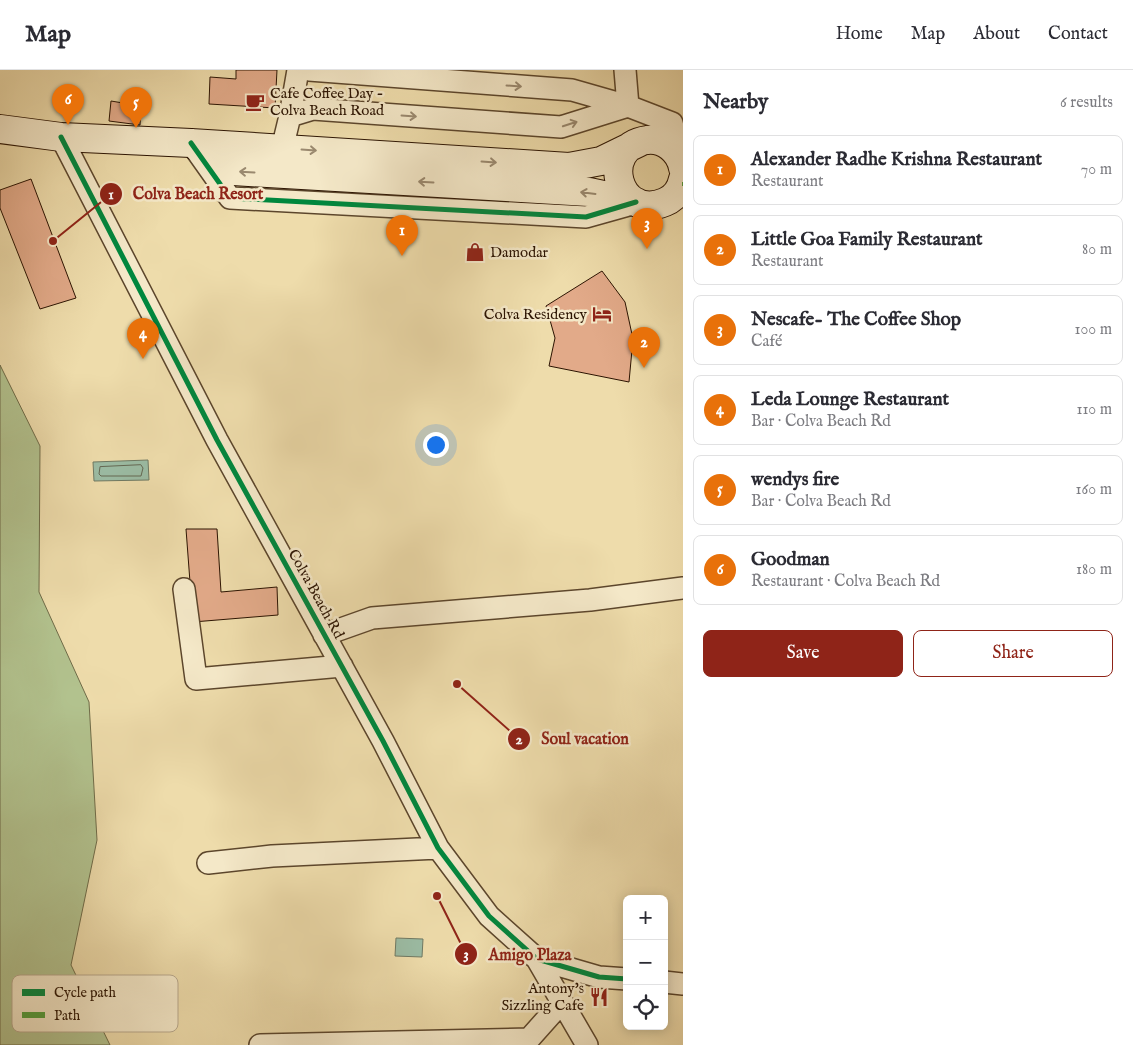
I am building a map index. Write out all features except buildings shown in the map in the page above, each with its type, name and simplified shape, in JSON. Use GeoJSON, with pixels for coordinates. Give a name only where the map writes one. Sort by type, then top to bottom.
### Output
{"type":"FeatureCollection","features":[{"type":"Feature","properties":{"kind":"main road"},"geometry":{"type":"LineString","coordinates":[[0,129],[61,137],[191,143],[569,167],[601,161],[640,142],[661,142],[678,154],[682,181],[669,201],[647,206],[589,192],[233,171],[191,143]]}},
{"type":"Feature","properties":{"kind":"main road"},"geometry":{"type":"LineString","coordinates":[[636,202],[627,196],[620,187],[618,164],[623,154],[640,142]]}},
{"type":"Feature","properties":{"kind":"street"},"geometry":{"type":"LineString","coordinates":[[282,149],[298,70]]}},
{"type":"Feature","properties":{"kind":"street"},"geometry":{"type":"LineString","coordinates":[[309,70],[572,90],[628,106],[672,123],[682,181]]}},
{"type":"Feature","properties":{"kind":"street"},"geometry":{"type":"LineString","coordinates":[[625,70],[628,106]]}},
{"type":"Feature","properties":{"kind":"street"},"geometry":{"type":"LineString","coordinates":[[290,116],[313,109],[561,127],[628,106]]}},
{"type":"Feature","properties":{"kind":"street","name":"Colva Beach Rd"},"geometry":{"type":"LineString","coordinates":[[61,137],[217,440],[342,666],[438,848],[489,916],[537,959],[599,977],[623,979]]}},
{"type":"Feature","properties":{"kind":"street"},"geometry":{"type":"LineString","coordinates":[[324,634],[372,618],[590,600],[683,588]]}},
{"type":"Feature","properties":{"kind":"street"},"geometry":{"type":"LineString","coordinates":[[184,589],[196,679],[342,666]]}},
{"type":"Feature","properties":{"kind":"street"},"geometry":{"type":"LineString","coordinates":[[208,863],[272,856],[438,848]]}},
{"type":"Feature","properties":{"kind":"street"},"geometry":{"type":"LineString","coordinates":[[537,959],[587,1045]]}},
{"type":"Feature","properties":{"kind":"street"},"geometry":{"type":"LineString","coordinates":[[668,982],[683,984]]}},
{"type":"Feature","properties":{"kind":"street"},"geometry":{"type":"LineString","coordinates":[[260,1045],[528,1039],[562,1002]]}},
{"type":"Feature","properties":{"kind":"shaded area"},"geometry":{"type":"Polygon","coordinates":[[[0,365],[40,446],[39,592],[89,702],[97,840],[71,965],[76,975],[12,975],[12,1032],[104,1032],[110,1045],[0,1045],[0,365]]]}},
{"type":"Feature","properties":{"kind":"water"},"geometry":{"type":"Polygon","coordinates":[[[148,460],[149,480],[94,481],[93,462],[148,460]]]}},
{"type":"Feature","properties":{"kind":"water"},"geometry":{"type":"Polygon","coordinates":[[[396,938],[423,939],[422,957],[395,956],[396,938]]]}},
{"type":"Feature","properties":{"kind":"cycle path"},"geometry":{"type":"LineString","coordinates":[[61,137],[217,440],[383,741],[438,848],[489,916],[537,959],[599,977],[623,979]]}},
{"type":"Feature","properties":{"kind":"cycle path"},"geometry":{"type":"LineString","coordinates":[[191,143],[230,198],[586,217],[636,202]]}},
{"type":"Feature","properties":{"kind":"place","name":"Cafe Coffee Day - Colva Beach Road"},"geometry":{"type":"Point","coordinates":[255,102]}},
{"type":"Feature","properties":{"kind":"place","name":"Goodman"},"geometry":{"type":"Point","coordinates":[68,125]}},
{"type":"Feature","properties":{"kind":"place","name":"wendys fire"},"geometry":{"type":"Point","coordinates":[136,128]}},
{"type":"Feature","properties":{"kind":"place","name":"Colva Beach Resort"},"geometry":{"type":"Point","coordinates":[53,241]}},
{"type":"Feature","properties":{"kind":"place","name":"Nescafe- The Coffee Shop"},"geometry":{"type":"Point","coordinates":[647,249]}},
{"type":"Feature","properties":{"kind":"place","name":"Damodar"},"geometry":{"type":"Point","coordinates":[475,252]}},
{"type":"Feature","properties":{"kind":"place","name":"Alexander Radhe Krishna Restaurant"},"geometry":{"type":"Point","coordinates":[402,256]}},
{"type":"Feature","properties":{"kind":"place","name":"Colva Residency"},"geometry":{"type":"Point","coordinates":[602,314]}},
{"type":"Feature","properties":{"kind":"place","name":"Leda Lounge Restaurant"},"geometry":{"type":"Point","coordinates":[143,359]}},
{"type":"Feature","properties":{"kind":"place","name":"Little Goa Family Restaurant"},"geometry":{"type":"Point","coordinates":[644,368]}},
{"type":"Feature","properties":{"kind":"place","name":"Soul vacation"},"geometry":{"type":"Point","coordinates":[457,684]}},
{"type":"Feature","properties":{"kind":"place","name":"Amigo Plaza"},"geometry":{"type":"Point","coordinates":[437,896]}},
{"type":"Feature","properties":{"kind":"place","name":"Antony's Sizzling Cafe"},"geometry":{"type":"Point","coordinates":[599,997]}}]}
